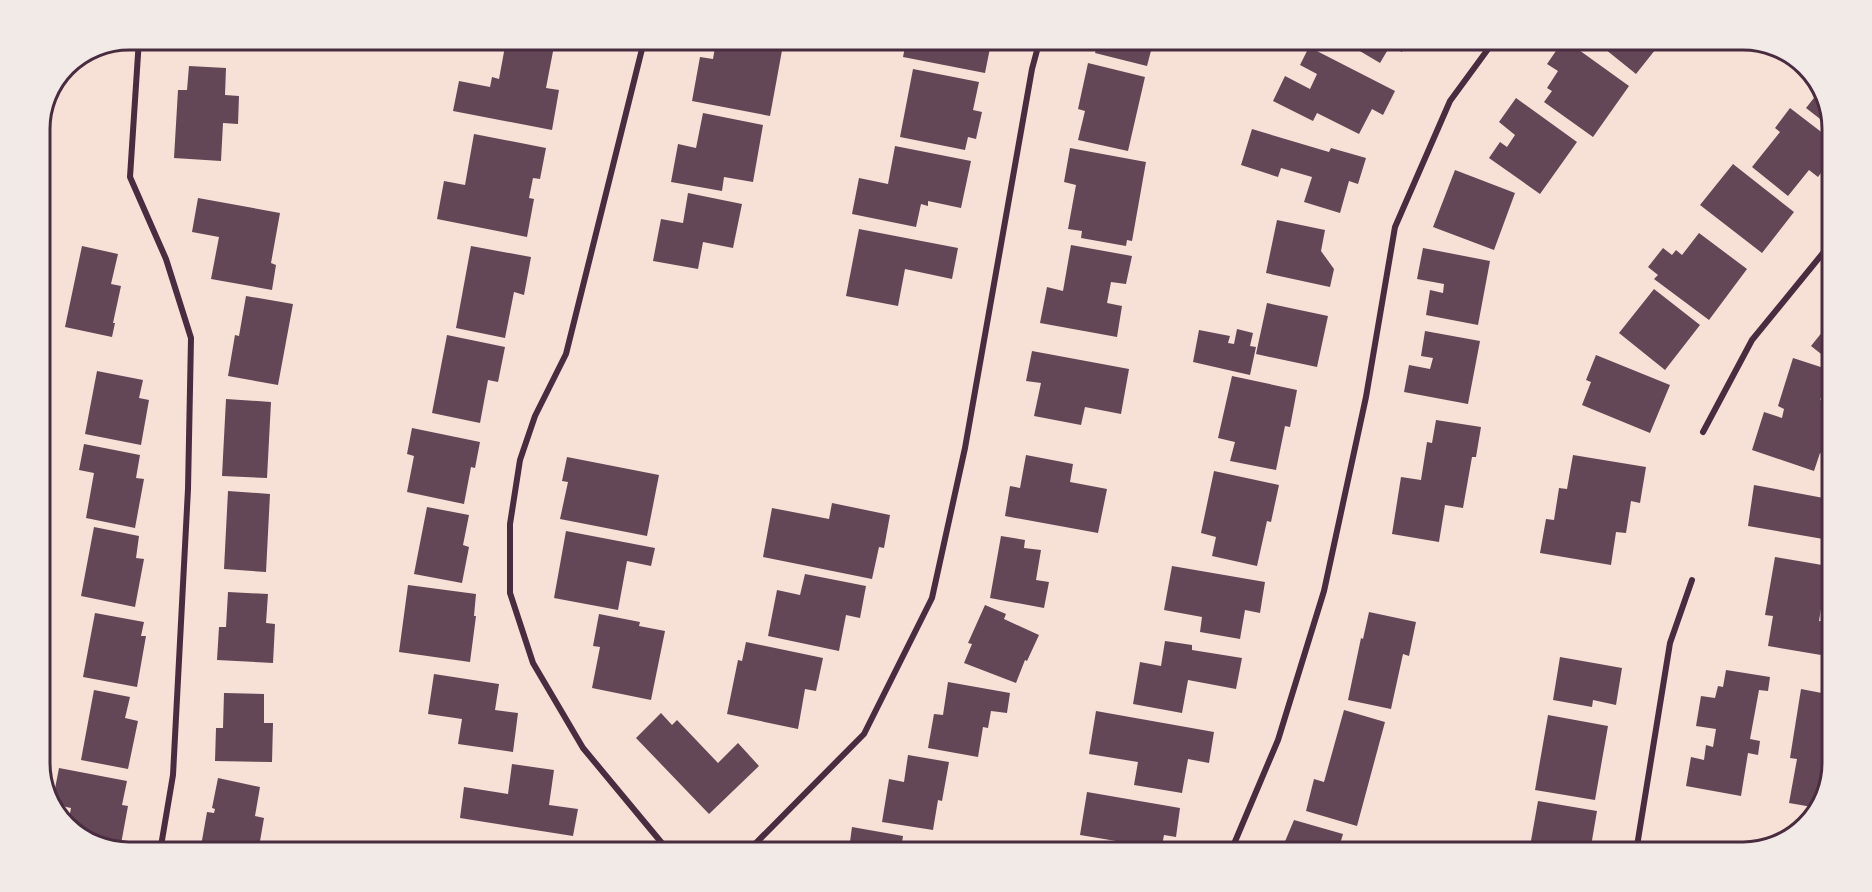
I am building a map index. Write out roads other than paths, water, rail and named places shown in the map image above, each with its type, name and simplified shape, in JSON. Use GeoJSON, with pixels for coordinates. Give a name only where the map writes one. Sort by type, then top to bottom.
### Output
{"type":"FeatureCollection","features":[{"type":"Feature","properties":{"kind":"street"},"geometry":{"type":"LineString","coordinates":[[138,50],[130,177],[166,259],[190,338],[188,489],[173,775],[162,842]]}},
{"type":"Feature","properties":{"kind":"street"},"geometry":{"type":"LineString","coordinates":[[642,50],[566,354],[535,416],[520,460],[510,524],[510,593],[533,663],[583,748],[661,842]]}},
{"type":"Feature","properties":{"kind":"street"},"geometry":{"type":"LineString","coordinates":[[757,842],[864,734],[932,598],[965,448],[1037,50]]}},
{"type":"Feature","properties":{"kind":"street"},"geometry":{"type":"LineString","coordinates":[[1235,842],[1278,740],[1324,591],[1366,397],[1395,227],[1450,101],[1487,50]]}},
{"type":"Feature","properties":{"kind":"street"},"geometry":{"type":"LineString","coordinates":[[1703,432],[1752,340],[1822,254]]}},
{"type":"Feature","properties":{"kind":"street"},"geometry":{"type":"LineString","coordinates":[[1639,842],[1670,643],[1692,580]]}}]}
